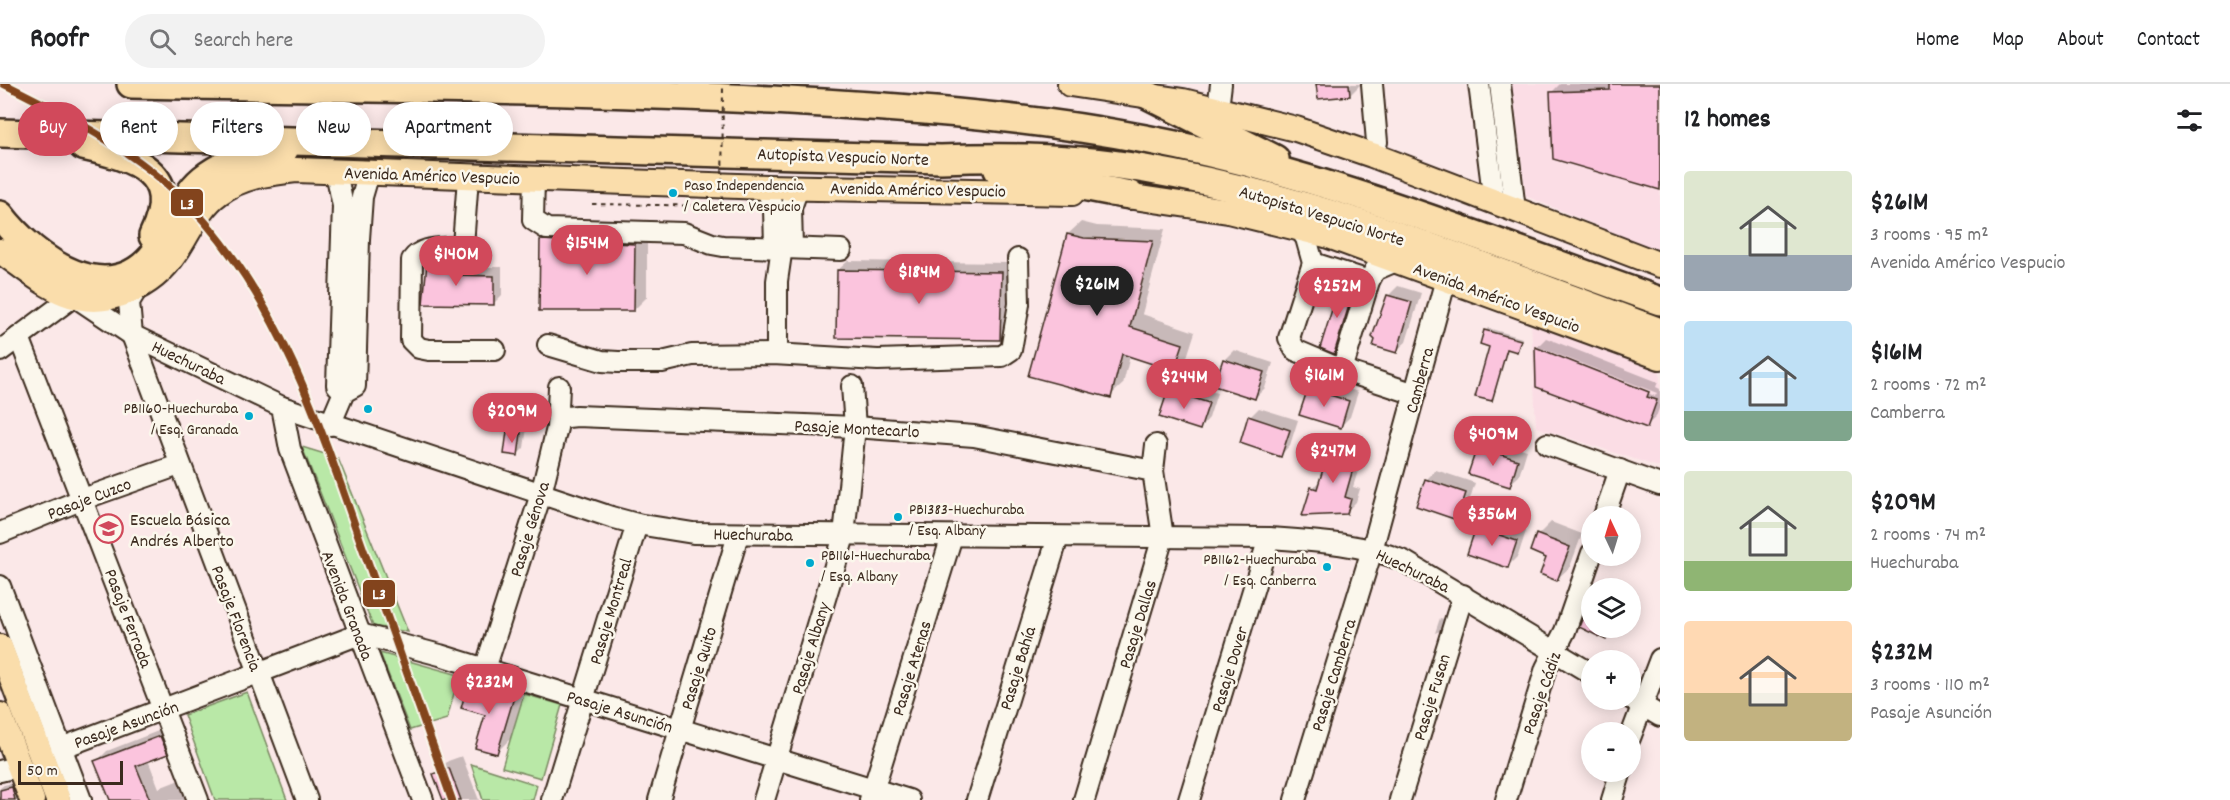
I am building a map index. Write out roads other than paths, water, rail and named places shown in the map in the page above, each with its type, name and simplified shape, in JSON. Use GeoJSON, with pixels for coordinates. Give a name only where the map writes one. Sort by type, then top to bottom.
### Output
{"type":"FeatureCollection","features":[{"type":"Feature","properties":{"kind":"highway","name":"Autopista Vespucio Norte"},"geometry":{"type":"LineString","coordinates":[[131,84],[578,93],[830,104],[980,115],[1149,139],[1333,187],[1660,301]]}},
{"type":"Feature","properties":{"kind":"highway"},"geometry":{"type":"LineString","coordinates":[[369,84],[400,89]]}},
{"type":"Feature","properties":{"kind":"highway"},"geometry":{"type":"LineString","coordinates":[[578,93],[681,84]]}},
{"type":"Feature","properties":{"kind":"highway"},"geometry":{"type":"LineString","coordinates":[[1138,91],[1333,187]]}},
{"type":"Feature","properties":{"kind":"highway","name":"Autopista Vespucio Norte"},"geometry":{"type":"LineString","coordinates":[[15,133],[296,139]]}},
{"type":"Feature","properties":{"kind":"highway"},"geometry":{"type":"LineString","coordinates":[[0,197],[17,217],[52,247],[76,260],[94,266],[114,265],[133,257],[148,244],[159,222],[162,202],[160,188],[142,166],[125,156],[15,133]]}},
{"type":"Feature","properties":{"kind":"highway","name":"Autopista Vespucio Norte"},"geometry":{"type":"LineString","coordinates":[[371,141],[941,159],[1007,157],[1084,161],[1143,168],[1266,196],[1371,227],[1660,332]]}},
{"type":"Feature","properties":{"kind":"highway"},"geometry":{"type":"LineString","coordinates":[[0,216],[27,244],[63,270],[86,279],[110,279],[133,272],[150,260],[185,200],[204,179],[216,171],[261,154],[296,148]]}},
{"type":"Feature","properties":{"kind":"highway"},"geometry":{"type":"LineString","coordinates":[[941,159],[1130,195]]}},
{"type":"Feature","properties":{"kind":"main road"},"geometry":{"type":"LineString","coordinates":[[1070,84],[1138,91],[1296,129],[1372,155],[1660,265]]}},
{"type":"Feature","properties":{"kind":"main road","name":"Avenida Américo Vespucio"},"geometry":{"type":"LineString","coordinates":[[0,251],[56,290],[74,296],[108,297],[137,289],[170,261],[201,211],[228,188],[257,175],[271,172],[369,173],[798,188],[1130,195],[1228,211],[1299,228],[1398,260],[1660,357]]}},
{"type":"Feature","properties":{"kind":"main road"},"geometry":{"type":"LineString","coordinates":[[0,646],[58,800]]}},
{"type":"Feature","properties":{"kind":"main road"},"geometry":{"type":"LineString","coordinates":[[0,715],[10,768],[33,800]]}},
{"type":"Feature","properties":{"kind":"street"},"geometry":{"type":"LineString","coordinates":[[1218,109],[1221,84]]}},
{"type":"Feature","properties":{"kind":"street"},"geometry":{"type":"LineString","coordinates":[[1372,84],[1377,142],[1372,155]]}},
{"type":"Feature","properties":{"kind":"street"},"geometry":{"type":"LineString","coordinates":[[1479,84],[1504,206]]}},
{"type":"Feature","properties":{"kind":"street"},"geometry":{"type":"LineString","coordinates":[[1504,206],[1506,85]]}},
{"type":"Feature","properties":{"kind":"street"},"geometry":{"type":"LineString","coordinates":[[336,172],[343,206],[337,385],[344,392]]}},
{"type":"Feature","properties":{"kind":"street"},"geometry":{"type":"LineString","coordinates":[[330,425],[344,392],[355,386],[359,239],[362,197],[369,173]]}},
{"type":"Feature","properties":{"kind":"street"},"geometry":{"type":"LineString","coordinates":[[468,177],[463,246],[420,252],[412,260],[411,340],[419,348],[429,350],[495,350]]}},
{"type":"Feature","properties":{"kind":"street"},"geometry":{"type":"LineString","coordinates":[[534,179],[533,220],[547,229],[684,233],[712,244],[841,250]]}},
{"type":"Feature","properties":{"kind":"street"},"geometry":{"type":"LineString","coordinates":[[766,187],[783,247]]}},
{"type":"Feature","properties":{"kind":"street"},"geometry":{"type":"LineString","coordinates":[[777,354],[777,281],[791,208],[798,188]]}},
{"type":"Feature","properties":{"kind":"street"},"geometry":{"type":"LineString","coordinates":[[1299,228],[1306,238],[1313,264],[1289,338],[1294,350],[1342,370],[1415,394]]}},
{"type":"Feature","properties":{"kind":"street"},"geometry":{"type":"LineString","coordinates":[[548,345],[602,361],[618,362],[662,362],[692,355],[777,354],[878,360],[1008,354],[1019,304],[1018,259]]}},
{"type":"Feature","properties":{"kind":"street"},"geometry":{"type":"LineString","coordinates":[[1342,370],[1369,281],[1375,270],[1398,260]]}},
{"type":"Feature","properties":{"kind":"street"},"geometry":{"type":"LineString","coordinates":[[1313,264],[1369,281]]}},
{"type":"Feature","properties":{"kind":"street","name":"Camberra"},"geometry":{"type":"LineString","coordinates":[[1372,550],[1446,279]]}},
{"type":"Feature","properties":{"kind":"street","name":"Huechuraba"},"geometry":{"type":"LineString","coordinates":[[132,335],[129,302],[137,289]]}},
{"type":"Feature","properties":{"kind":"street"},"geometry":{"type":"LineString","coordinates":[[0,351],[74,296]]}},
{"type":"Feature","properties":{"kind":"street","name":"Huechuraba"},"geometry":{"type":"LineString","coordinates":[[74,296],[132,335],[282,407],[330,425],[637,524],[693,533],[738,535],[1269,538],[1344,544],[1372,550],[1404,561],[1581,667]]}},
{"type":"Feature","properties":{"kind":"street","name":"Pasaje Florencia"},"geometry":{"type":"LineString","coordinates":[[132,335],[179,465],[307,800]]}},
{"type":"Feature","properties":{"kind":"street","name":"Pasaje Ferrada"},"geometry":{"type":"LineString","coordinates":[[19,337],[198,800]]}},
{"type":"Feature","properties":{"kind":"street","name":"Pasaje Albany"},"geometry":{"type":"LineString","coordinates":[[764,800],[844,536],[855,427],[852,386]]}},
{"type":"Feature","properties":{"kind":"street","name":"Pasaje Génova"},"geometry":{"type":"LineString","coordinates":[[485,669],[541,494],[558,418],[559,387]]}},
{"type":"Feature","properties":{"kind":"street","name":"Avenida Granada"},"geometry":{"type":"LineString","coordinates":[[282,407],[290,449],[423,800]]}},
{"type":"Feature","properties":{"kind":"street","name":"Pasaje Montecarlo"},"geometry":{"type":"LineString","coordinates":[[558,418],[577,416],[855,427],[974,436],[1154,471]]}},
{"type":"Feature","properties":{"kind":"street"},"geometry":{"type":"LineString","coordinates":[[1547,444],[1660,485]]}},
{"type":"Feature","properties":{"kind":"street","name":"Pasaje Dallas"},"geometry":{"type":"LineString","coordinates":[[1084,800],[1163,537],[1154,471],[1156,445]]}},
{"type":"Feature","properties":{"kind":"street","name":"Pasaje Cuzco"},"geometry":{"type":"LineString","coordinates":[[0,533],[83,499],[179,465]]}},
{"type":"Feature","properties":{"kind":"street"},"geometry":{"type":"LineString","coordinates":[[1607,506],[1620,470]]}},
{"type":"Feature","properties":{"kind":"street","name":"Pasaje Montreal"},"geometry":{"type":"LineString","coordinates":[[552,800],[637,524]]}},
{"type":"Feature","properties":{"kind":"street","name":"Pasaje Quito"},"geometry":{"type":"LineString","coordinates":[[658,800],[738,535]]}},
{"type":"Feature","properties":{"kind":"street","name":"Pasaje Atenas"},"geometry":{"type":"LineString","coordinates":[[872,795],[952,536]]}},
{"type":"Feature","properties":{"kind":"street","name":"Pasaje Bahía"},"geometry":{"type":"LineString","coordinates":[[977,800],[1058,537]]}},
{"type":"Feature","properties":{"kind":"street","name":"Pasaje Dover"},"geometry":{"type":"LineString","coordinates":[[1189,800],[1269,538]]}},
{"type":"Feature","properties":{"kind":"street","name":"Pasaje Camberra"},"geometry":{"type":"LineString","coordinates":[[1295,800],[1372,550]]}},
{"type":"Feature","properties":{"kind":"street","name":"Pasaje Cádiz"},"geometry":{"type":"LineString","coordinates":[[1506,800],[1546,668],[1565,631],[1588,566]]}},
{"type":"Feature","properties":{"kind":"street"},"geometry":{"type":"LineString","coordinates":[[0,585],[81,800]]}},
{"type":"Feature","properties":{"kind":"street","name":"Pasaje Fusan"},"geometry":{"type":"LineString","coordinates":[[1400,800],[1463,595]]}},
{"type":"Feature","properties":{"kind":"street","name":"Pasaje Asunción"},"geometry":{"type":"LineString","coordinates":[[61,748],[360,634],[485,669],[777,759],[872,795],[909,800]]}},
{"type":"Feature","properties":{"kind":"street"},"geometry":{"type":"LineString","coordinates":[[1641,694],[1660,658]]}},
{"type":"Feature","properties":{"kind":"street"},"geometry":{"type":"LineString","coordinates":[[1641,704],[1660,716]]}},
{"type":"Feature","properties":{"kind":"street"},"geometry":{"type":"LineString","coordinates":[[1612,800],[1618,782]]}},
{"type":"Feature","properties":{"kind":"place","name":"Paso Independencia / Caletera Vespucio"},"geometry":{"type":"Point","coordinates":[673,193]}},
{"type":"Feature","properties":{"kind":"place","name":"PB1160-Huechuraba / Esq. Granada"},"geometry":{"type":"Point","coordinates":[249,416]}},
{"type":"Feature","properties":{"kind":"place","name":"PB1383-Huechuraba / Esq. Albany"},"geometry":{"type":"Point","coordinates":[898,517]}},
{"type":"Feature","properties":{"kind":"place","name":"Escuela Básica Andrés Alberto"},"geometry":{"type":"Point","coordinates":[109,529]}},
{"type":"Feature","properties":{"kind":"place","name":"PB1161-Huechuraba / Esq. Albany"},"geometry":{"type":"Point","coordinates":[810,563]}},
{"type":"Feature","properties":{"kind":"place","name":"PB1162-Huechuraba / Esq. Canberra"},"geometry":{"type":"Point","coordinates":[1327,567]}}]}
